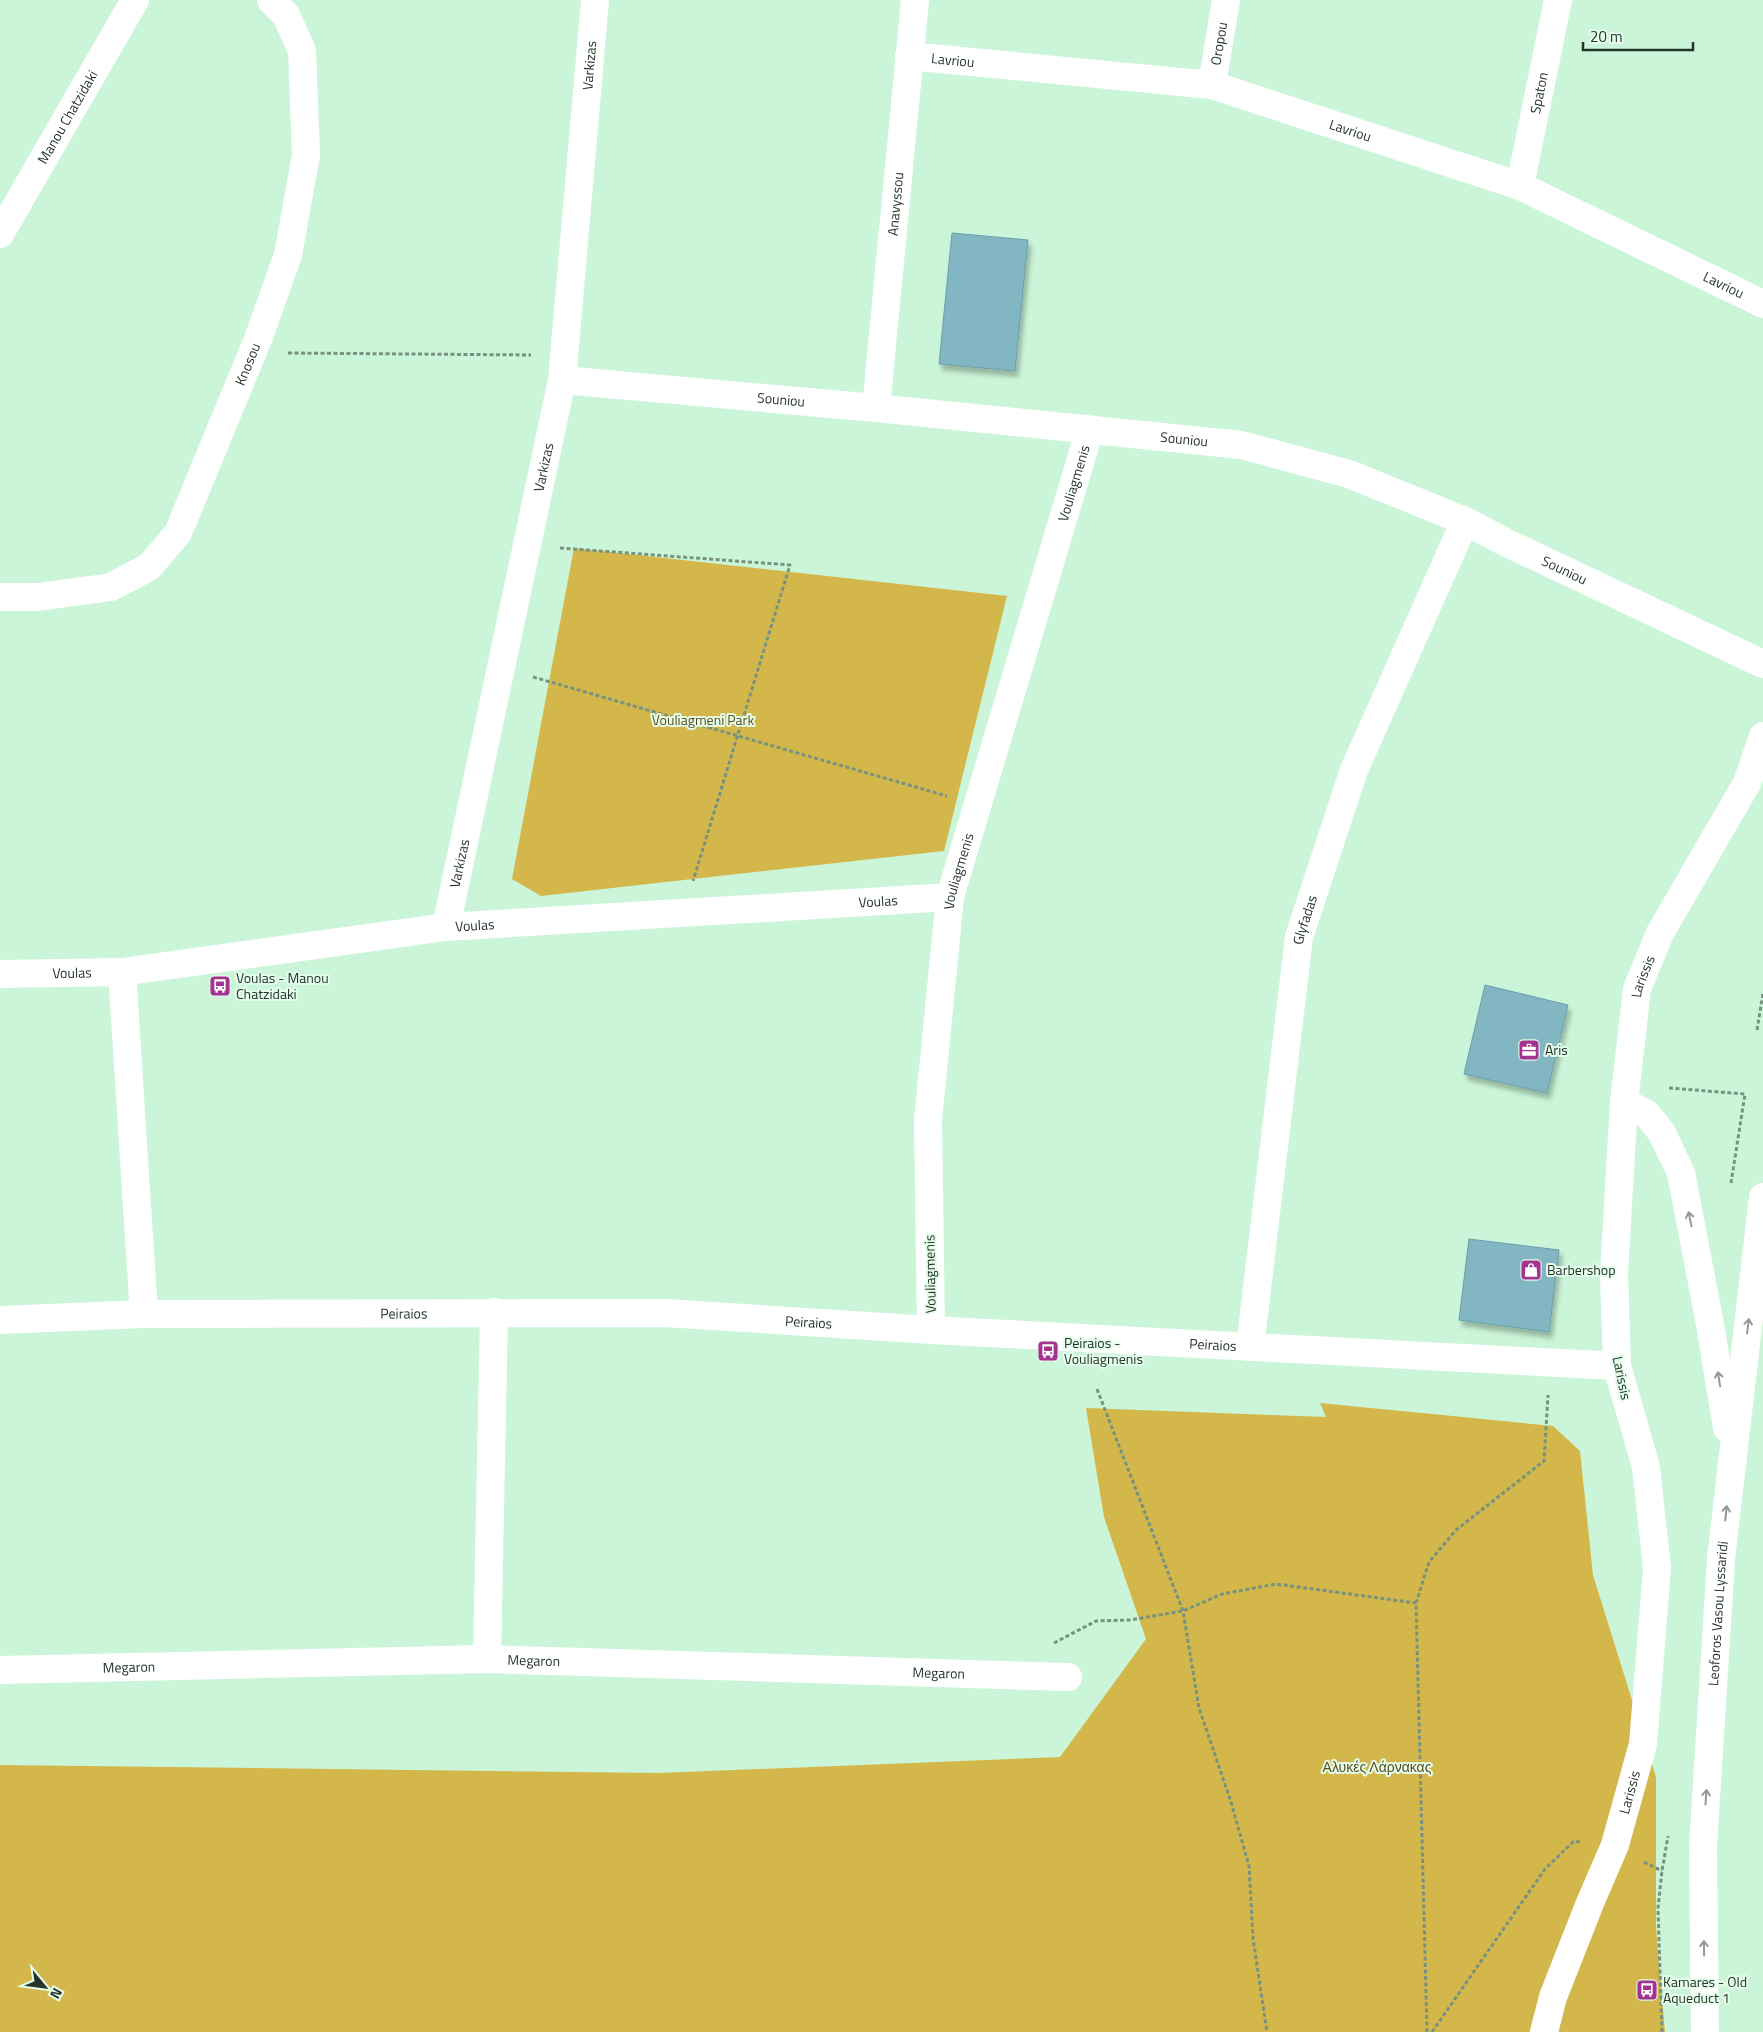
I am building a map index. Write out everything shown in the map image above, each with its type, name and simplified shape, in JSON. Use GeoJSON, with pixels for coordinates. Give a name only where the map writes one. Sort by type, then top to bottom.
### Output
{"type":"FeatureCollection","features":[{"type":"Feature","properties":{"kind":"street","name":"Manou Chatzidaki"},"geometry":{"type":"LineString","coordinates":[[0,234],[135,0]]}},
{"type":"Feature","properties":{"kind":"street","name":"Knosou"},"geometry":{"type":"LineString","coordinates":[[0,597],[38,597],[111,587],[149,567],[178,533],[252,352],[288,255],[306,155],[302,51],[286,15],[270,0]]}},
{"type":"Feature","properties":{"kind":"street","name":"Varkizas"},"geometry":{"type":"LineString","coordinates":[[446,927],[563,368],[595,0]]}},
{"type":"Feature","properties":{"kind":"street","name":"Anavyssou"},"geometry":{"type":"LineString","coordinates":[[876,408],[915,0]]}},
{"type":"Feature","properties":{"kind":"street","name":"Oropou"},"geometry":{"type":"LineString","coordinates":[[1212,85],[1226,0]]}},
{"type":"Feature","properties":{"kind":"street","name":"Spaton"},"geometry":{"type":"LineString","coordinates":[[1520,186],[1558,0]]}},
{"type":"Feature","properties":{"kind":"street","name":"Lavriou"},"geometry":{"type":"LineString","coordinates":[[909,56],[1212,85],[1520,186],[1763,304]]}},
{"type":"Feature","properties":{"kind":"street","name":"Souniou"},"geometry":{"type":"LineString","coordinates":[[563,368],[876,408],[1241,445],[1348,474],[1464,521],[1763,664]]}},
{"type":"Feature","properties":{"kind":"street","name":"Vouliagmenis"},"geometry":{"type":"LineString","coordinates":[[931,1330],[928,1120],[950,898],[1090,429]]}},
{"type":"Feature","properties":{"kind":"street","name":"Glyfadas"},"geometry":{"type":"LineString","coordinates":[[1250,1346],[1299,936],[1354,770],[1464,521]]}},
{"type":"Feature","properties":{"kind":"street","name":"Larissis"},"geometry":{"type":"LineString","coordinates":[[1544,2032],[1560,1980],[1590,1903],[1616,1845],[1643,1744],[1657,1568],[1646,1467],[1617,1366],[1614,1274],[1624,1102],[1638,989],[1660,933],[1747,783],[1763,736]]}},
{"type":"Feature","properties":{"kind":"street","name":"Voulas"},"geometry":{"type":"LineString","coordinates":[[0,974],[122,972],[446,927],[950,898]]}},
{"type":"Feature","properties":{"kind":"street"},"geometry":{"type":"LineString","coordinates":[[122,972],[144,1314]]}},
{"type":"Feature","properties":{"kind":"street"},"geometry":{"type":"LineString","coordinates":[[1624,1102],[1647,1114],[1662,1133],[1681,1174],[1710,1324],[1732,1462]]}},
{"type":"Feature","properties":{"kind":"street","name":"Leoforos Vasou Lyssaridi"},"geometry":{"type":"LineString","coordinates":[[1705,2032],[1703,1846],[1721,1559],[1763,1197]]}},
{"type":"Feature","properties":{"kind":"street"},"geometry":{"type":"LineString","coordinates":[[487,1659],[494,1312]]}},
{"type":"Feature","properties":{"kind":"street","name":"Peiraios"},"geometry":{"type":"LineString","coordinates":[[0,1320],[144,1314],[665,1313],[931,1330],[1617,1366]]}},
{"type":"Feature","properties":{"kind":"street","name":"Megaron"},"geometry":{"type":"LineString","coordinates":[[0,1670],[487,1659],[1056,1676]]}},
{"type":"Feature","properties":{"kind":"path"},"geometry":{"type":"LineString","coordinates":[[252,352],[563,368]]}},
{"type":"Feature","properties":{"kind":"path"},"geometry":{"type":"LineString","coordinates":[[527,545],[790,565],[736,735],[683,913]]}},
{"type":"Feature","properties":{"kind":"path"},"geometry":{"type":"LineString","coordinates":[[501,668],[978,804]]}},
{"type":"Feature","properties":{"kind":"path"},"geometry":{"type":"LineString","coordinates":[[1757,1030],[1763,992]]}},
{"type":"Feature","properties":{"kind":"path"},"geometry":{"type":"LineString","coordinates":[[1624,1102],[1662,1088],[1745,1094]]}},
{"type":"Feature","properties":{"kind":"path"},"geometry":{"type":"LineString","coordinates":[[1427,2032],[1416,1603],[1429,1562],[1456,1530],[1544,1461],[1550,1362]]}},
{"type":"Feature","properties":{"kind":"path"},"geometry":{"type":"LineString","coordinates":[[1097,1389],[1183,1610],[1199,1708],[1249,1866],[1253,1938],[1267,2032]]}},
{"type":"Feature","properties":{"kind":"path"},"geometry":{"type":"LineString","coordinates":[[1056,1676],[1054,1642],[1096,1621],[1130,1620],[1183,1610],[1222,1594],[1276,1584],[1416,1603]]}},
{"type":"Feature","properties":{"kind":"path"},"geometry":{"type":"LineString","coordinates":[[1432,2032],[1545,1868],[1574,1841],[1616,1845]]}},
{"type":"Feature","properties":{"kind":"green space","name":"Vouliagmeni Park"},"geometry":{"type":"Polygon","coordinates":[[[574,548],[1007,596],[944,851],[541,896],[512,879],[574,548]]]}},
{"type":"Feature","properties":{"kind":"green space","name":"Αλυκές Λάρνακας"},"geometry":{"type":"Polygon","coordinates":[[[1320,1403],[1553,1426],[1580,1451],[1593,1575],[1656,1777],[1656,1927],[1665,2032],[0,2032],[0,1765],[659,1773],[1060,1757],[1146,1639],[1104,1517],[1086,1408],[1326,1417],[1320,1403]]]}},
{"type":"Feature","properties":{"kind":"building"},"geometry":{"type":"Polygon","coordinates":[[[952,233],[1028,240],[1015,371],[939,364],[952,233]]]}},
{"type":"Feature","properties":{"kind":"building"},"geometry":{"type":"Polygon","coordinates":[[[1485,985],[1568,1005],[1547,1093],[1464,1074],[1485,985]]]}},
{"type":"Feature","properties":{"kind":"building"},"geometry":{"type":"Polygon","coordinates":[[[1469,1239],[1559,1250],[1549,1332],[1459,1320],[1469,1239]]]}},
{"type":"Feature","properties":{"kind":"place","name":"Voulas - Manou Chatzidaki"},"geometry":{"type":"Point","coordinates":[220,986]}},
{"type":"Feature","properties":{"kind":"place","name":"Aris"},"geometry":{"type":"Point","coordinates":[1529,1050]}},
{"type":"Feature","properties":{"kind":"place","name":"Barbershop"},"geometry":{"type":"Point","coordinates":[1531,1270]}},
{"type":"Feature","properties":{"kind":"place","name":"Peiraios - Vouliagmenis"},"geometry":{"type":"Point","coordinates":[1048,1351]}},
{"type":"Feature","properties":{"kind":"place","name":"Kamares - Old Aqueduct 1"},"geometry":{"type":"Point","coordinates":[1647,1990]}}]}
